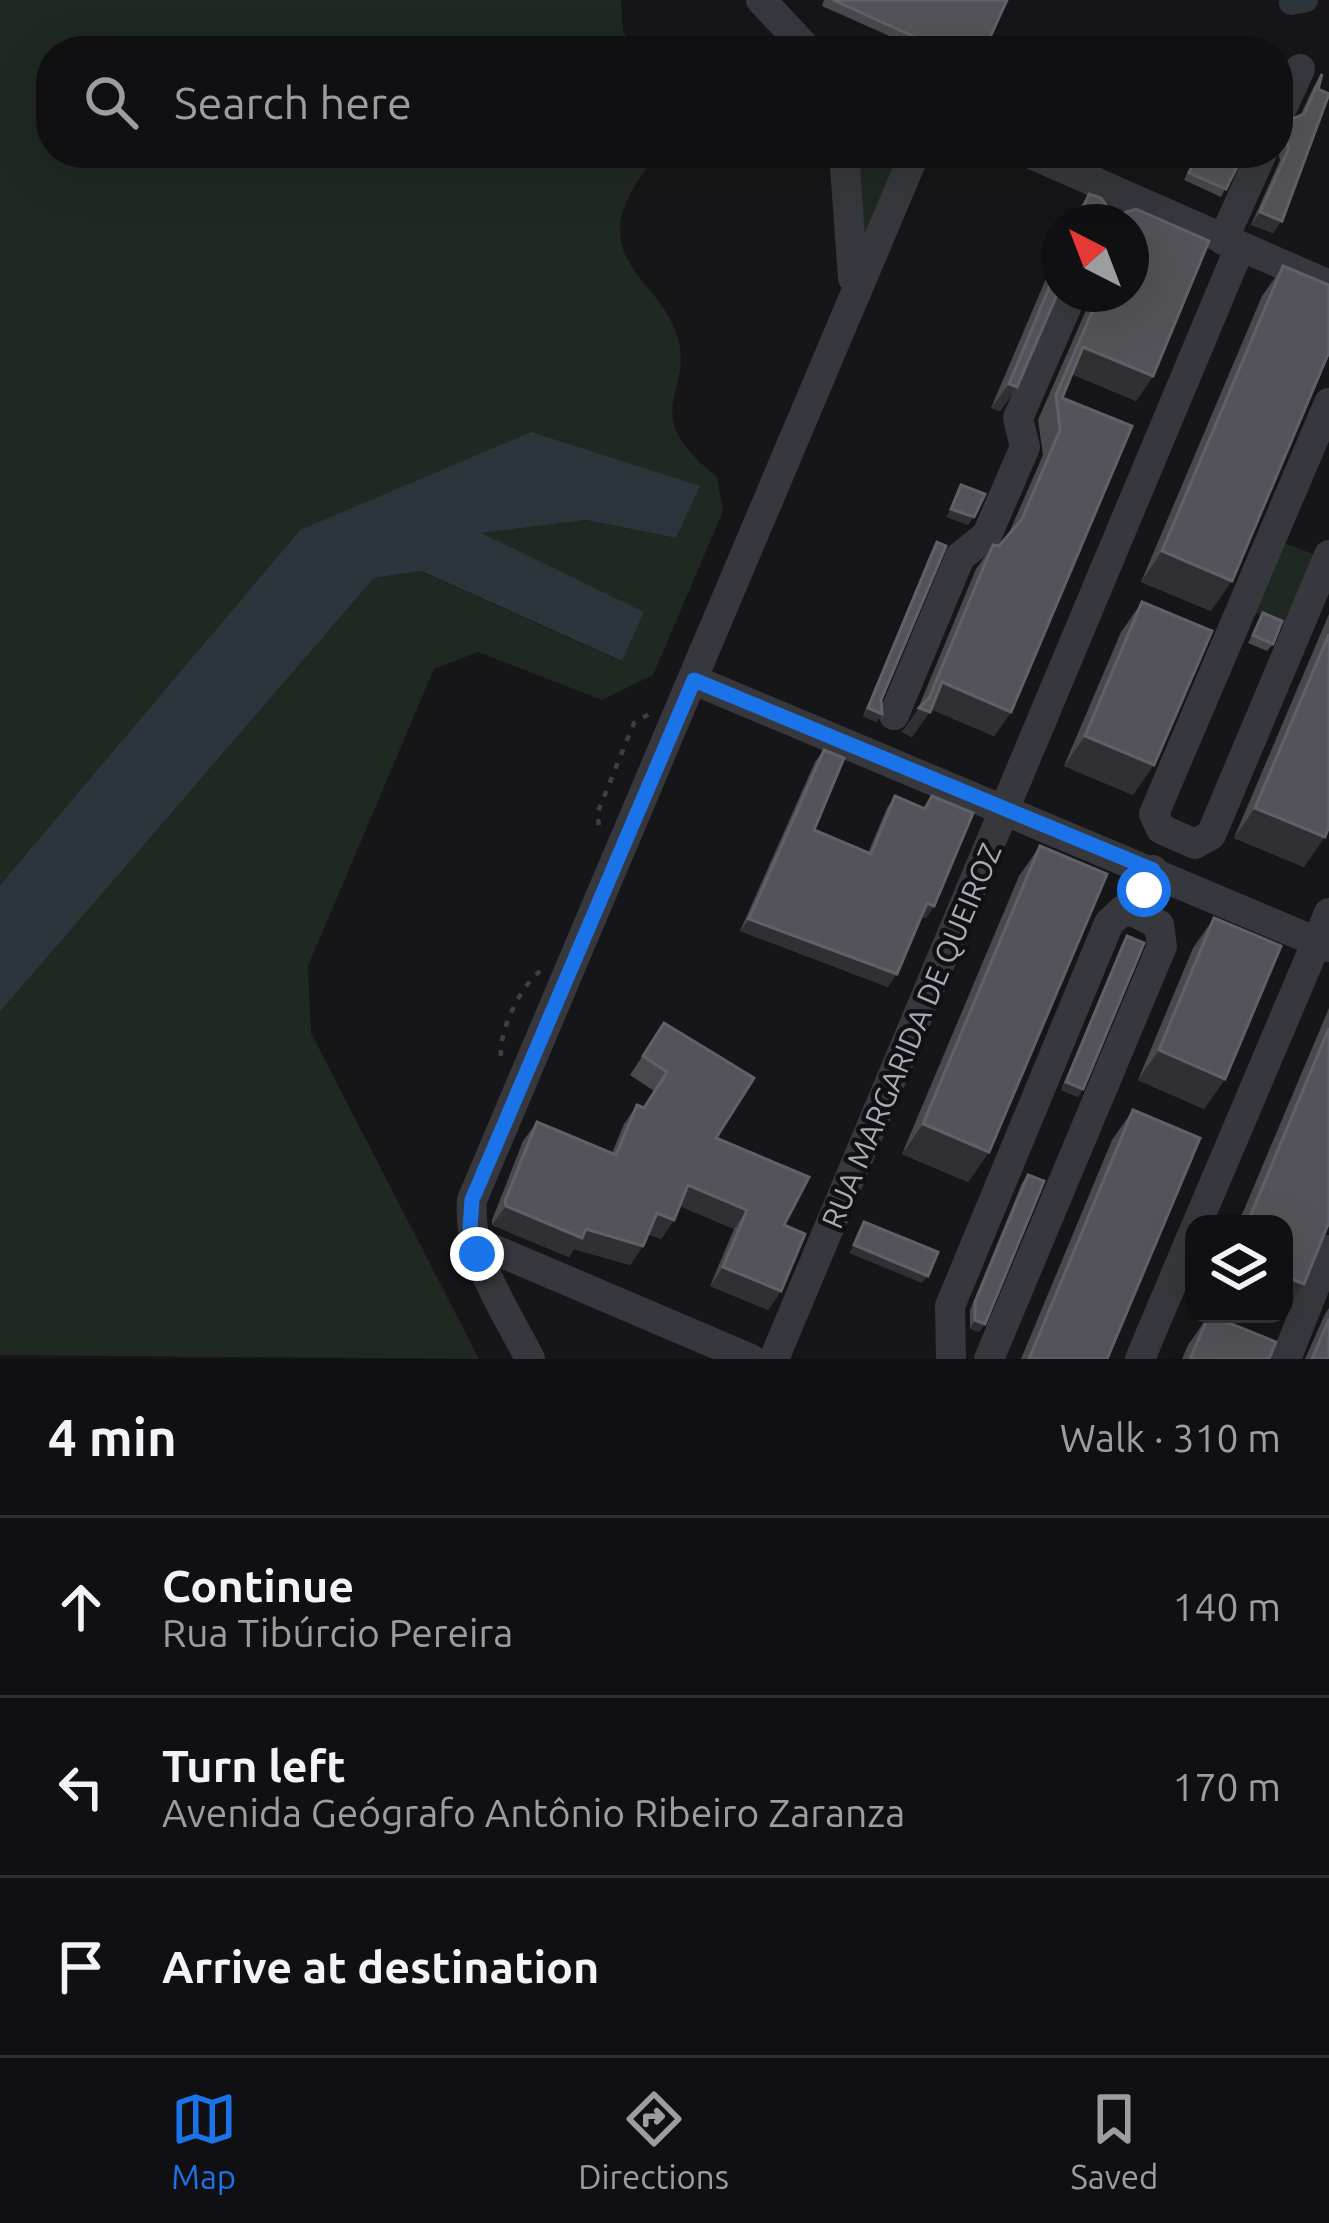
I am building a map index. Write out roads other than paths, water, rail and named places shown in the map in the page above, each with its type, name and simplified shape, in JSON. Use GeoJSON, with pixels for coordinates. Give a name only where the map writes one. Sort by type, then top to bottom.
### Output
{"type":"FeatureCollection","features":[{"type":"Feature","properties":{"kind":"street"},"geometry":{"type":"LineString","coordinates":[[761,0],[793,36]]}},
{"type":"Feature","properties":{"kind":"street"},"geometry":{"type":"LineString","coordinates":[[1293,84],[1300,69]]}},
{"type":"Feature","properties":{"kind":"street"},"geometry":{"type":"LineString","coordinates":[[845,168],[853,289]]}},
{"type":"Feature","properties":{"kind":"street"},"geometry":{"type":"LineString","coordinates":[[530,1359],[474,1241],[472,1200],[694,680],[853,289],[908,168]]}},
{"type":"Feature","properties":{"kind":"street"},"geometry":{"type":"LineString","coordinates":[[1064,168],[1329,285]]}},
{"type":"Feature","properties":{"kind":"street","name":"RUA MARGARIDA DE QUEIROZ"},"geometry":{"type":"LineString","coordinates":[[774,1359],[1008,809],[1232,244],[1257,168]]}},
{"type":"Feature","properties":{"kind":"street"},"geometry":{"type":"LineString","coordinates":[[1108,204],[1112,189]]}},
{"type":"Feature","properties":{"kind":"street"},"geometry":{"type":"LineString","coordinates":[[894,716],[960,557],[987,536],[1024,447],[1018,418],[1064,312]]}},
{"type":"Feature","properties":{"kind":"street"},"geometry":{"type":"LineString","coordinates":[[1329,403],[1154,814],[1160,829],[1195,844],[1210,835],[1329,555]]}},
{"type":"Feature","properties":{"kind":"street"},"geometry":{"type":"LineString","coordinates":[[694,680],[1323,945]]}},
{"type":"Feature","properties":{"kind":"street"},"geometry":{"type":"LineString","coordinates":[[1136,913],[1181,837]]}},
{"type":"Feature","properties":{"kind":"street"},"geometry":{"type":"LineString","coordinates":[[951,1359],[948,1316],[959,1284],[1109,923],[1123,910],[1136,913],[1159,925],[1162,946],[989,1359]]}},
{"type":"Feature","properties":{"kind":"street"},"geometry":{"type":"LineString","coordinates":[[1202,1215],[1323,945],[1329,913]]}},
{"type":"Feature","properties":{"kind":"street"},"geometry":{"type":"LineString","coordinates":[[474,1241],[751,1359]]}},
{"type":"Feature","properties":{"kind":"street"},"geometry":{"type":"LineString","coordinates":[[1286,1359],[1329,1250]]}},
{"type":"Feature","properties":{"kind":"street"},"geometry":{"type":"LineString","coordinates":[[1140,1359],[1185,1254]]}},
{"type":"Feature","properties":{"kind":"waterway"},"geometry":{"type":"LineString","coordinates":[[1291,3],[1306,0]]}}]}
